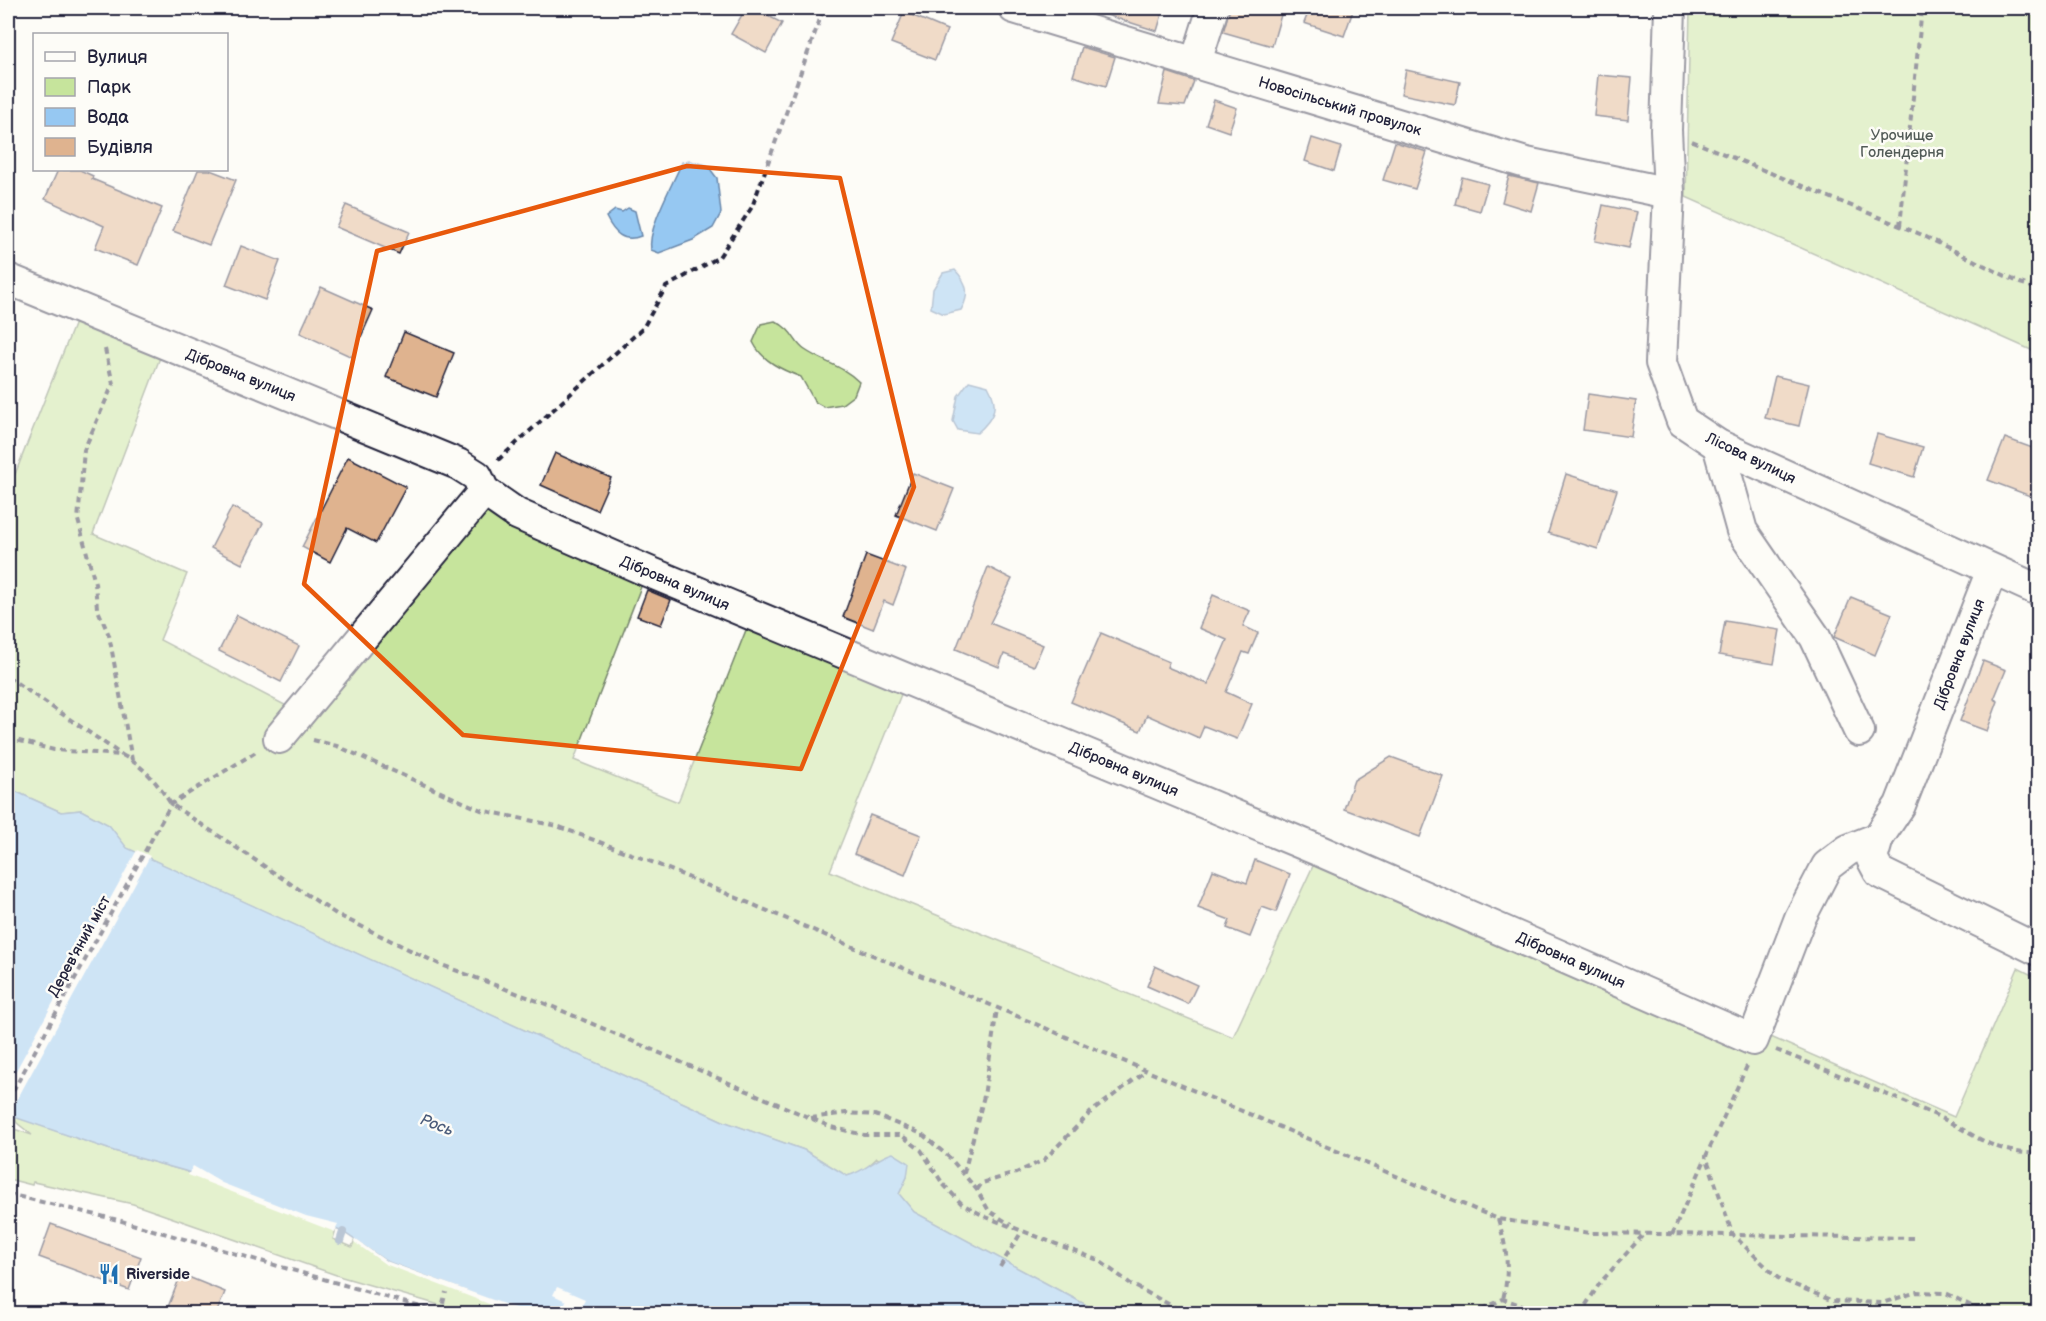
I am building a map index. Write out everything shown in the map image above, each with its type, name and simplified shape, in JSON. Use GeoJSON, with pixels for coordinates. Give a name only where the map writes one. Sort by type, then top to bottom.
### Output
{"type":"FeatureCollection","features":[{"type":"Feature","properties":{"kind":"street","name":"Новосільський провулок"},"geometry":{"type":"LineString","coordinates":[[1014,8],[1526,163],[1669,193]]}},
{"type":"Feature","properties":{"kind":"street"},"geometry":{"type":"LineString","coordinates":[[1196,62],[1213,8]]}},
{"type":"Feature","properties":{"kind":"street","name":"Лісова вулиця"},"geometry":{"type":"LineString","coordinates":[[1670,8],[1666,130],[1669,193],[1661,363],[1682,421],[1718,445],[2038,590]]}},
{"type":"Feature","properties":{"kind":"street","name":"Дібровна вулиця"},"geometry":{"type":"LineString","coordinates":[[8,279],[458,464],[477,476],[484,491],[517,514],[647,571],[1320,850],[1753,1040]]}},
{"type":"Feature","properties":{"kind":"street"},"geometry":{"type":"LineString","coordinates":[[1718,445],[1742,531],[1815,637],[1859,730]]}},
{"type":"Feature","properties":{"kind":"street"},"geometry":{"type":"LineString","coordinates":[[279,738],[484,491]]}},
{"type":"Feature","properties":{"kind":"street","name":"Дібровна вулиця"},"geometry":{"type":"LineString","coordinates":[[1878,838],[1900,805],[1992,570]]}},
{"type":"Feature","properties":{"kind":"street"},"geometry":{"type":"LineString","coordinates":[[1753,1040],[1800,918],[1827,866],[1848,850],[1878,838]]}},
{"type":"Feature","properties":{"kind":"street"},"geometry":{"type":"LineString","coordinates":[[1878,838],[1872,859],[1880,872],[2038,950]]}},
{"type":"Feature","properties":{"kind":"path"},"geometry":{"type":"LineString","coordinates":[[484,491],[493,467],[502,454],[643,328],[666,287],[719,257],[752,207],[824,8]]}},
{"type":"Feature","properties":{"kind":"path"},"geometry":{"type":"LineString","coordinates":[[1900,226],[1923,8]]}},
{"type":"Feature","properties":{"kind":"path"},"geometry":{"type":"LineString","coordinates":[[1666,130],[1900,226],[2020,283],[2038,289]]}},
{"type":"Feature","properties":{"kind":"path"},"geometry":{"type":"LineString","coordinates":[[98,316],[113,384],[84,450],[78,520],[95,583],[97,608],[108,635],[132,760]]}},
{"type":"Feature","properties":{"kind":"path"},"geometry":{"type":"LineString","coordinates":[[8,676],[132,760],[153,777],[171,804],[336,914],[439,964],[551,1006],[831,1127],[864,1135],[900,1135],[921,1150],[943,1184],[962,1204],[1022,1231],[1098,1260],[1131,1284],[1187,1314]]}},
{"type":"Feature","properties":{"kind":"path"},"geometry":{"type":"LineString","coordinates":[[8,738],[54,750],[122,755]]}},
{"type":"Feature","properties":{"kind":"path"},"geometry":{"type":"LineString","coordinates":[[171,804],[279,738],[308,738],[337,746],[481,810],[557,826],[636,855],[1497,1219],[1590,1233],[1913,1238]]}},
{"type":"Feature","properties":{"kind":"path","name":"Дерев'яний міст"},"geometry":{"type":"LineString","coordinates":[[8,1100],[171,804]]}},
{"type":"Feature","properties":{"kind":"path"},"geometry":{"type":"LineString","coordinates":[[964,1173],[984,1095],[998,1009]]}},
{"type":"Feature","properties":{"kind":"path"},"geometry":{"type":"LineString","coordinates":[[1672,1235],[1751,1057],[1753,1040],[1935,1115],[1974,1138],[2016,1154],[2038,1153]]}},
{"type":"Feature","properties":{"kind":"path"},"geometry":{"type":"LineString","coordinates":[[977,1190],[982,1183],[1016,1173],[1044,1160],[1091,1112],[1146,1072]]}},
{"type":"Feature","properties":{"kind":"path"},"geometry":{"type":"LineString","coordinates":[[810,1118],[846,1113],[875,1114],[922,1134],[938,1145],[964,1173],[989,1211],[1022,1231]]}},
{"type":"Feature","properties":{"kind":"path"},"geometry":{"type":"LineString","coordinates":[[1706,1156],[1733,1235],[1778,1278],[1833,1301],[1882,1303],[1917,1292],[1946,1293],[1975,1308],[2012,1314]]}},
{"type":"Feature","properties":{"kind":"path"},"geometry":{"type":"LineString","coordinates":[[8,1212],[9,1194],[151,1230],[446,1314]]}},
{"type":"Feature","properties":{"kind":"path"},"geometry":{"type":"LineString","coordinates":[[1497,1219],[1508,1261],[1508,1278],[1503,1299]]}},
{"type":"Feature","properties":{"kind":"path"},"geometry":{"type":"LineString","coordinates":[[1000,1267],[1022,1231]]}},
{"type":"Feature","properties":{"kind":"path"},"geometry":{"type":"LineString","coordinates":[[1580,1314],[1600,1283],[1642,1235]]}},
{"type":"Feature","properties":{"kind":"path"},"geometry":{"type":"LineString","coordinates":[[440,1313],[446,1292]]}},
{"type":"Feature","properties":{"kind":"path"},"geometry":{"type":"LineString","coordinates":[[1473,1314],[1503,1299],[1547,1314]]}},
{"type":"Feature","properties":{"kind":"highlighted area"},"geometry":{"type":"Polygon","coordinates":[[[687,166],[840,178],[914,487],[801,769],[463,735],[304,584],[377,251],[687,166]]]}},
{"type":"Feature","properties":{"kind":"green space","name":"Урочище Голендерня"},"geometry":{"type":"Polygon","coordinates":[[[1690,8],[2038,8],[2038,353],[1686,197],[1690,8]]]}},
{"type":"Feature","properties":{"kind":"green space"},"geometry":{"type":"Polygon","coordinates":[[[76,320],[161,355],[93,534],[187,574],[160,640],[300,713],[484,491],[647,571],[574,760],[678,802],[748,625],[904,687],[830,871],[1233,1037],[1320,851],[1757,1031],[1954,1117],[2018,968],[2038,978],[2038,1313],[1101,1313],[914,1212],[899,1194],[907,1177],[877,1158],[862,1172],[847,1176],[804,1150],[723,1121],[126,848],[109,825],[81,810],[61,812],[8,788],[8,492],[76,320]]]}},
{"type":"Feature","properties":{"kind":"green space"},"geometry":{"type":"Polygon","coordinates":[[[775,321],[790,332],[805,350],[853,376],[859,382],[854,395],[842,404],[824,407],[815,402],[801,377],[767,360],[753,342],[761,324],[775,321]]]}},
{"type":"Feature","properties":{"kind":"green space"},"geometry":{"type":"Polygon","coordinates":[[[14,1116],[114,1151],[185,1171],[336,1229],[333,1239],[352,1247],[355,1239],[386,1261],[517,1314],[467,1313],[342,1277],[133,1204],[33,1182],[32,1185],[8,1179],[8,1127],[32,1135],[17,1123],[14,1116]]]}},
{"type":"Feature","properties":{"kind":"water"},"geometry":{"type":"Polygon","coordinates":[[[690,161],[707,165],[717,178],[721,213],[713,228],[693,240],[659,253],[651,250],[653,230],[662,206],[682,162],[690,161]]]}},
{"type":"Feature","properties":{"kind":"water"},"geometry":{"type":"Polygon","coordinates":[[[628,208],[635,211],[641,236],[629,238],[620,235],[612,228],[606,217],[615,210],[622,212],[628,208]]]}},
{"type":"Feature","properties":{"kind":"water"},"geometry":{"type":"Polygon","coordinates":[[[955,270],[965,284],[966,299],[961,310],[944,314],[931,308],[933,289],[943,273],[955,270]]]}},
{"type":"Feature","properties":{"kind":"water"},"geometry":{"type":"Polygon","coordinates":[[[969,381],[988,386],[994,400],[991,417],[977,433],[958,430],[953,421],[958,396],[969,381]]]}},
{"type":"Feature","properties":{"kind":"water","name":"Рось"},"geometry":{"type":"Polygon","coordinates":[[[8,788],[61,812],[81,810],[109,825],[127,848],[723,1121],[804,1150],[847,1176],[893,1153],[909,1163],[907,1177],[899,1194],[914,1212],[1101,1313],[524,1313],[386,1261],[343,1232],[185,1171],[114,1151],[8,1115],[8,788]]]}},
{"type":"Feature","properties":{"kind":"pier"},"geometry":{"type":"Polygon","coordinates":[[[137,850],[150,856],[8,1116],[8,1085],[137,850]]]}},
{"type":"Feature","properties":{"kind":"pier"},"geometry":{"type":"Polygon","coordinates":[[[193,1166],[222,1183],[306,1216],[338,1224],[335,1232],[188,1175],[193,1166]]]}},
{"type":"Feature","properties":{"kind":"pier"},"geometry":{"type":"Polygon","coordinates":[[[355,1239],[386,1261],[529,1313],[515,1314],[385,1264],[354,1242],[355,1239]]]}},
{"type":"Feature","properties":{"kind":"pier"},"geometry":{"type":"Polygon","coordinates":[[[557,1287],[585,1299],[581,1307],[573,1304],[569,1313],[560,1313],[566,1301],[553,1295],[557,1287]]]}},
{"type":"Feature","properties":{"kind":"building"},"geometry":{"type":"Polygon","coordinates":[[[746,8],[753,8],[782,23],[766,53],[731,34],[746,8]]]}},
{"type":"Feature","properties":{"kind":"building"},"geometry":{"type":"Polygon","coordinates":[[[1098,8],[1164,8],[1157,31],[1097,12],[1098,8]]]}},
{"type":"Feature","properties":{"kind":"building"},"geometry":{"type":"Polygon","coordinates":[[[1230,8],[1283,8],[1272,46],[1223,32],[1230,8]]]}},
{"type":"Feature","properties":{"kind":"building"},"geometry":{"type":"Polygon","coordinates":[[[1310,8],[1354,8],[1344,36],[1304,23],[1310,8]]]}},
{"type":"Feature","properties":{"kind":"building"},"geometry":{"type":"Polygon","coordinates":[[[904,12],[947,30],[935,60],[891,43],[904,12]]]}},
{"type":"Feature","properties":{"kind":"building"},"geometry":{"type":"Polygon","coordinates":[[[1082,47],[1115,57],[1106,86],[1073,76],[1082,47]]]}},
{"type":"Feature","properties":{"kind":"building"},"geometry":{"type":"Polygon","coordinates":[[[1406,70],[1460,82],[1455,105],[1401,94],[1406,70]]]}},
{"type":"Feature","properties":{"kind":"building"},"geometry":{"type":"Polygon","coordinates":[[[1167,72],[1194,81],[1185,106],[1159,104],[1167,72]]]}},
{"type":"Feature","properties":{"kind":"building"},"geometry":{"type":"Polygon","coordinates":[[[1598,75],[1632,78],[1628,120],[1594,116],[1598,75]]]}},
{"type":"Feature","properties":{"kind":"building"},"geometry":{"type":"Polygon","coordinates":[[[1214,100],[1237,108],[1229,132],[1206,124],[1214,100]]]}},
{"type":"Feature","properties":{"kind":"building"},"geometry":{"type":"Polygon","coordinates":[[[1312,138],[1341,147],[1334,171],[1305,161],[1312,138]]]}},
{"type":"Feature","properties":{"kind":"building"},"geometry":{"type":"Polygon","coordinates":[[[1395,142],[1427,152],[1415,189],[1383,180],[1395,142]]]}},
{"type":"Feature","properties":{"kind":"building"},"geometry":{"type":"Polygon","coordinates":[[[58,171],[82,171],[93,176],[92,179],[162,208],[138,265],[95,248],[104,226],[45,199],[58,171]]]}},
{"type":"Feature","properties":{"kind":"building"},"geometry":{"type":"Polygon","coordinates":[[[198,171],[213,171],[236,180],[209,245],[173,231],[198,171]]]}},
{"type":"Feature","properties":{"kind":"building"},"geometry":{"type":"Polygon","coordinates":[[[1509,176],[1539,183],[1531,211],[1502,202],[1509,176]]]}},
{"type":"Feature","properties":{"kind":"building"},"geometry":{"type":"Polygon","coordinates":[[[1462,177],[1488,184],[1480,211],[1455,204],[1462,177]]]}},
{"type":"Feature","properties":{"kind":"building"},"geometry":{"type":"Polygon","coordinates":[[[346,205],[409,232],[399,254],[336,227],[346,205]]]}},
{"type":"Feature","properties":{"kind":"building"},"geometry":{"type":"Polygon","coordinates":[[[1603,205],[1637,212],[1629,248],[1595,241],[1603,205]]]}},
{"type":"Feature","properties":{"kind":"building"},"geometry":{"type":"Polygon","coordinates":[[[241,246],[280,261],[265,300],[226,285],[241,246]]]}},
{"type":"Feature","properties":{"kind":"building"},"geometry":{"type":"Polygon","coordinates":[[[321,287],[373,310],[352,357],[300,333],[321,287]]]}},
{"type":"Feature","properties":{"kind":"building"},"geometry":{"type":"Polygon","coordinates":[[[404,332],[454,353],[436,397],[386,377],[404,332]]]}},
{"type":"Feature","properties":{"kind":"building"},"geometry":{"type":"Polygon","coordinates":[[[1775,376],[1809,384],[1799,426],[1765,418],[1775,376]]]}},
{"type":"Feature","properties":{"kind":"building"},"geometry":{"type":"Polygon","coordinates":[[[1588,394],[1636,401],[1631,437],[1583,430],[1588,394]]]}},
{"type":"Feature","properties":{"kind":"building"},"geometry":{"type":"Polygon","coordinates":[[[1877,434],[1923,447],[1914,477],[1868,463],[1877,434]]]}},
{"type":"Feature","properties":{"kind":"building"},"geometry":{"type":"Polygon","coordinates":[[[2005,438],[2038,450],[2038,499],[1988,480],[2005,438]]]}},
{"type":"Feature","properties":{"kind":"building"},"geometry":{"type":"Polygon","coordinates":[[[555,453],[611,478],[597,510],[541,485],[555,453]]]}},
{"type":"Feature","properties":{"kind":"building"},"geometry":{"type":"Polygon","coordinates":[[[348,457],[406,487],[376,543],[347,528],[330,562],[302,547],[348,457]]]}},
{"type":"Feature","properties":{"kind":"building"},"geometry":{"type":"Polygon","coordinates":[[[913,473],[954,489],[937,531],[896,515],[913,473]]]}},
{"type":"Feature","properties":{"kind":"building"},"geometry":{"type":"Polygon","coordinates":[[[1566,474],[1617,490],[1598,549],[1548,533],[1566,474]]]}},
{"type":"Feature","properties":{"kind":"building"},"geometry":{"type":"Polygon","coordinates":[[[232,507],[263,523],[242,564],[211,548],[232,507]]]}},
{"type":"Feature","properties":{"kind":"building"},"geometry":{"type":"Polygon","coordinates":[[[866,555],[906,570],[893,605],[884,601],[873,629],[843,617],[866,555]]]}},
{"type":"Feature","properties":{"kind":"building"},"geometry":{"type":"Polygon","coordinates":[[[988,567],[1012,579],[990,623],[1043,645],[1034,666],[1004,654],[999,667],[956,649],[988,567]]]}},
{"type":"Feature","properties":{"kind":"building"},"geometry":{"type":"Polygon","coordinates":[[[647,590],[671,600],[661,625],[637,616],[647,590]]]}},
{"type":"Feature","properties":{"kind":"building"},"geometry":{"type":"Polygon","coordinates":[[[1213,595],[1250,611],[1243,626],[1258,633],[1249,654],[1243,652],[1226,692],[1252,704],[1237,739],[1204,726],[1199,738],[1147,715],[1140,731],[1071,702],[1101,633],[1169,662],[1167,667],[1208,684],[1227,640],[1199,628],[1213,595]]]}},
{"type":"Feature","properties":{"kind":"building"},"geometry":{"type":"Polygon","coordinates":[[[1851,597],[1892,614],[1875,655],[1834,637],[1851,597]]]}},
{"type":"Feature","properties":{"kind":"building"},"geometry":{"type":"Polygon","coordinates":[[[237,615],[299,646],[281,682],[219,651],[237,615]]]}},
{"type":"Feature","properties":{"kind":"building"},"geometry":{"type":"Polygon","coordinates":[[[1725,621],[1780,630],[1774,664],[1719,655],[1725,621]]]}},
{"type":"Feature","properties":{"kind":"building"},"geometry":{"type":"Polygon","coordinates":[[[1983,661],[2006,670],[1994,699],[1998,701],[1987,731],[1960,721],[1983,661]]]}},
{"type":"Feature","properties":{"kind":"building"},"geometry":{"type":"Polygon","coordinates":[[[1391,757],[1443,776],[1420,837],[1344,809],[1354,780],[1391,757]]]}},
{"type":"Feature","properties":{"kind":"building"},"geometry":{"type":"Polygon","coordinates":[[[870,815],[921,835],[905,875],[854,854],[870,815]]]}},
{"type":"Feature","properties":{"kind":"building"},"geometry":{"type":"Polygon","coordinates":[[[1255,860],[1290,874],[1276,912],[1262,907],[1250,937],[1227,928],[1230,920],[1198,908],[1213,870],[1247,883],[1255,860]]]}},
{"type":"Feature","properties":{"kind":"building"},"geometry":{"type":"Polygon","coordinates":[[[1155,966],[1197,985],[1188,1004],[1147,986],[1155,966]]]}},
{"type":"Feature","properties":{"kind":"building","name":"Riverside"},"geometry":{"type":"Polygon","coordinates":[[[51,1224],[141,1257],[129,1290],[39,1257],[51,1224]]]}},
{"type":"Feature","properties":{"kind":"building"},"geometry":{"type":"Polygon","coordinates":[[[181,1274],[225,1292],[216,1314],[183,1314],[168,1307],[181,1274]]]}},
{"type":"Feature","properties":{"kind":"waterway"},"geometry":{"type":"LineString","coordinates":[[340,1241],[343,1232]]}},
{"type":"Feature","properties":{"kind":"place","name":"Riverside"},"geometry":{"type":"Point","coordinates":[109,1274]}}]}
